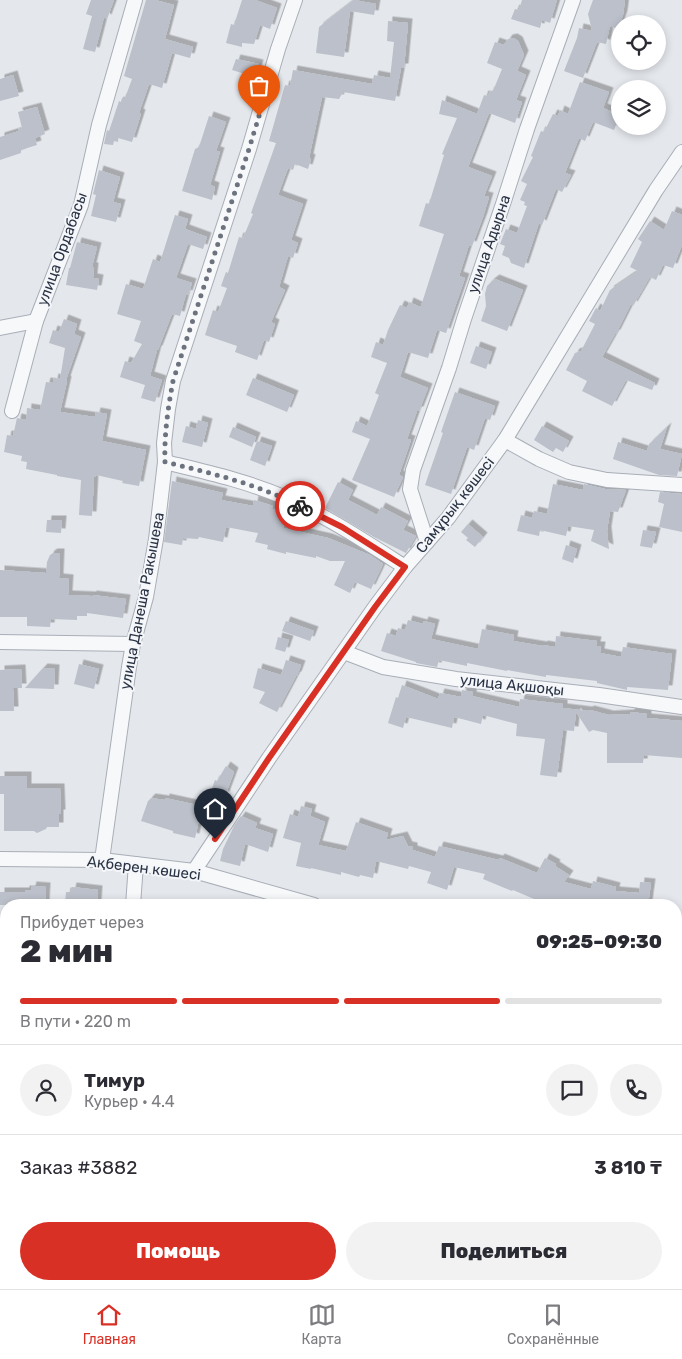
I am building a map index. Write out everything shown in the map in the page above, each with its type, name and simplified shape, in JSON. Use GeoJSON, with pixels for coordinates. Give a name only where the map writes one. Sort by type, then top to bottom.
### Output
{"type":"FeatureCollection","features":[{"type":"Feature","properties":{"kind":"street","name":"улица Ордабасы"},"geometry":{"type":"LineString","coordinates":[[12,411],[36,321],[81,205],[99,125],[134,0]]}},
{"type":"Feature","properties":{"kind":"street","name":"улица Данеша Ракышева"},"geometry":{"type":"LineString","coordinates":[[102,860],[133,644],[146,597],[157,531],[165,462],[164,443],[173,381],[249,149],[278,49],[295,0]]}},
{"type":"Feature","properties":{"kind":"street","name":"улица Адырна"},"geometry":{"type":"LineString","coordinates":[[427,542],[410,489],[413,470],[449,368],[527,128],[573,0]]}},
{"type":"Feature","properties":{"kind":"street","name":"Самұрық көшесі"},"geometry":{"type":"LineString","coordinates":[[194,871],[269,758],[375,607],[405,567],[448,518],[505,440],[656,190],[682,152]]}},
{"type":"Feature","properties":{"kind":"street"},"geometry":{"type":"LineString","coordinates":[[0,328],[36,321]]}},
{"type":"Feature","properties":{"kind":"street"},"geometry":{"type":"LineString","coordinates":[[505,440],[539,459],[569,472],[607,480],[682,485]]}},
{"type":"Feature","properties":{"kind":"street"},"geometry":{"type":"LineString","coordinates":[[165,462],[233,479],[286,498],[342,527],[405,567]]}},
{"type":"Feature","properties":{"kind":"street"},"geometry":{"type":"LineString","coordinates":[[0,642],[133,644]]}},
{"type":"Feature","properties":{"kind":"street","name":"улица Ақшоқы"},"geometry":{"type":"LineString","coordinates":[[344,652],[383,667],[456,679],[599,695],[682,707]]}},
{"type":"Feature","properties":{"kind":"street","name":"Ақберен көшесі"},"geometry":{"type":"LineString","coordinates":[[0,859],[102,860],[194,871],[293,899]]}},
{"type":"Feature","properties":{"kind":"street"},"geometry":{"type":"LineString","coordinates":[[133,899],[136,864]]}},
{"type":"Feature","properties":{"kind":"building"},"geometry":{"type":"Polygon","coordinates":[[[91,0],[114,0],[107,19],[104,17],[95,52],[83,49],[92,16],[86,14],[91,0]]]}},
{"type":"Feature","properties":{"kind":"building"},"geometry":{"type":"Polygon","coordinates":[[[146,0],[155,0],[174,5],[165,39],[193,47],[190,58],[172,53],[162,88],[149,84],[132,142],[118,138],[118,142],[114,141],[113,145],[104,144],[107,130],[109,131],[119,101],[121,102],[122,98],[125,98],[132,79],[124,76],[146,0]]]}},
{"type":"Feature","properties":{"kind":"building"},"geometry":{"type":"Polygon","coordinates":[[[242,0],[255,0],[277,8],[270,29],[260,25],[254,44],[242,43],[242,47],[226,43],[231,24],[234,25],[242,0]]]}},
{"type":"Feature","properties":{"kind":"building"},"geometry":{"type":"Polygon","coordinates":[[[354,0],[376,4],[374,15],[350,11],[344,57],[316,53],[319,27],[354,0]]]}},
{"type":"Feature","properties":{"kind":"building"},"geometry":{"type":"Polygon","coordinates":[[[522,0],[557,0],[550,23],[542,20],[540,28],[511,19],[515,9],[519,10],[522,0]]]}},
{"type":"Feature","properties":{"kind":"building"},"geometry":{"type":"Polygon","coordinates":[[[593,0],[625,0],[623,15],[611,15],[611,26],[606,44],[597,42],[583,78],[564,71],[579,28],[592,31],[588,14],[593,0]]]}},
{"type":"Feature","properties":{"kind":"building"},"geometry":{"type":"Polygon","coordinates":[[[388,21],[408,23],[404,68],[401,68],[395,101],[343,92],[339,99],[322,97],[308,169],[295,164],[293,170],[288,168],[278,195],[303,204],[291,240],[298,243],[293,258],[288,256],[279,287],[285,290],[271,322],[275,324],[269,342],[264,340],[257,360],[235,352],[237,346],[205,335],[213,310],[218,312],[227,288],[221,286],[226,272],[228,273],[239,237],[243,238],[253,214],[251,213],[276,143],[269,141],[285,85],[290,86],[293,70],[372,84],[374,75],[390,78],[394,42],[387,41],[388,21]]]}},
{"type":"Feature","properties":{"kind":"building"},"geometry":{"type":"Polygon","coordinates":[[[513,38],[518,41],[524,55],[517,71],[526,75],[516,100],[522,102],[515,123],[489,113],[468,167],[492,176],[484,196],[489,197],[483,217],[472,246],[469,245],[459,276],[465,278],[446,333],[437,330],[428,358],[408,352],[400,377],[428,388],[407,439],[411,440],[399,475],[403,477],[394,497],[352,480],[370,439],[352,432],[356,421],[367,426],[379,395],[375,393],[387,363],[371,357],[376,342],[383,345],[400,305],[407,308],[409,302],[421,306],[444,234],[419,226],[426,203],[429,204],[444,155],[442,154],[457,118],[439,114],[442,100],[477,114],[484,95],[488,96],[490,91],[493,91],[502,69],[487,63],[495,42],[504,45],[508,39],[513,38]]]}},
{"type":"Feature","properties":{"kind":"building"},"geometry":{"type":"Polygon","coordinates":[[[236,59],[259,64],[255,77],[232,70],[236,59]]]}},
{"type":"Feature","properties":{"kind":"building"},"geometry":{"type":"Polygon","coordinates":[[[13,75],[19,96],[0,101],[0,79],[13,75]]]}},
{"type":"Feature","properties":{"kind":"building"},"geometry":{"type":"Polygon","coordinates":[[[580,82],[609,92],[603,108],[611,111],[611,129],[593,122],[585,141],[579,138],[565,173],[571,175],[562,192],[556,189],[542,225],[539,223],[524,268],[511,263],[509,258],[502,255],[505,246],[500,244],[506,229],[517,233],[527,206],[524,205],[525,202],[520,200],[527,184],[521,181],[533,157],[531,156],[541,131],[544,132],[553,114],[558,116],[560,110],[568,114],[580,82]]]}},
{"type":"Feature","properties":{"kind":"building"},"geometry":{"type":"Polygon","coordinates":[[[37,107],[45,134],[35,138],[37,145],[0,160],[0,137],[19,131],[18,129],[22,128],[18,112],[37,107]]]}},
{"type":"Feature","properties":{"kind":"building"},"geometry":{"type":"Polygon","coordinates":[[[209,116],[226,122],[216,151],[220,152],[210,185],[215,187],[212,200],[182,191],[195,149],[199,147],[209,116]]]}},
{"type":"Feature","properties":{"kind":"building"},"geometry":{"type":"Polygon","coordinates":[[[99,170],[120,177],[113,202],[121,204],[116,222],[91,216],[96,195],[93,194],[99,170]]]}},
{"type":"Feature","properties":{"kind":"building"},"geometry":{"type":"Polygon","coordinates":[[[672,211],[682,215],[682,245],[673,268],[663,265],[656,280],[650,277],[633,306],[631,304],[602,357],[655,383],[652,390],[626,380],[612,406],[582,391],[587,381],[566,370],[575,353],[581,351],[595,324],[589,321],[596,308],[600,311],[610,290],[638,271],[630,267],[642,242],[638,239],[650,221],[664,230],[672,211]]]}},
{"type":"Feature","properties":{"kind":"building"},"geometry":{"type":"Polygon","coordinates":[[[175,215],[188,219],[185,229],[207,237],[203,249],[188,244],[176,278],[192,283],[188,295],[186,294],[180,316],[172,314],[157,350],[150,376],[162,380],[155,402],[141,398],[145,385],[120,377],[125,361],[131,363],[142,344],[134,341],[141,321],[117,314],[126,284],[143,289],[153,259],[160,262],[175,215]]]}},
{"type":"Feature","properties":{"kind":"building"},"geometry":{"type":"Polygon","coordinates":[[[77,242],[97,247],[92,267],[94,267],[93,278],[99,279],[97,290],[66,285],[77,242]]]}},
{"type":"Feature","properties":{"kind":"building"},"geometry":{"type":"Polygon","coordinates":[[[495,279],[523,290],[507,331],[481,321],[486,306],[485,294],[487,286],[495,279]]]}},
{"type":"Feature","properties":{"kind":"building"},"geometry":{"type":"Polygon","coordinates":[[[64,319],[77,324],[74,334],[81,337],[66,380],[60,412],[95,417],[96,412],[107,414],[102,441],[146,450],[139,486],[96,475],[94,477],[92,516],[79,515],[81,480],[26,469],[27,462],[21,461],[22,456],[4,452],[7,435],[13,436],[17,418],[26,420],[27,408],[40,410],[46,382],[53,383],[54,378],[60,379],[65,348],[49,343],[53,330],[59,332],[64,319]]]}},
{"type":"Feature","properties":{"kind":"building"},"geometry":{"type":"Polygon","coordinates":[[[476,346],[492,352],[486,369],[470,363],[476,346]]]}},
{"type":"Feature","properties":{"kind":"building"},"geometry":{"type":"Polygon","coordinates":[[[253,378],[294,395],[287,412],[246,395],[253,378]]]}},
{"type":"Feature","properties":{"kind":"building"},"geometry":{"type":"Polygon","coordinates":[[[455,392],[495,406],[490,420],[485,418],[474,450],[467,447],[451,494],[425,485],[455,392]]]}},
{"type":"Feature","properties":{"kind":"building"},"geometry":{"type":"Polygon","coordinates":[[[198,420],[208,423],[202,447],[182,442],[186,426],[196,429],[198,420]]]}},
{"type":"Feature","properties":{"kind":"building"},"geometry":{"type":"Polygon","coordinates":[[[542,426],[569,441],[563,452],[556,448],[553,452],[534,440],[542,426]]]}},
{"type":"Feature","properties":{"kind":"building"},"geometry":{"type":"Polygon","coordinates":[[[233,427],[256,437],[252,447],[229,437],[233,427]]]}},
{"type":"Feature","properties":{"kind":"building"},"geometry":{"type":"Polygon","coordinates":[[[667,427],[660,449],[682,454],[677,476],[659,475],[613,459],[618,442],[647,451],[649,444],[667,427]]]}},
{"type":"Feature","properties":{"kind":"building"},"geometry":{"type":"Polygon","coordinates":[[[257,441],[272,446],[265,466],[250,460],[257,441]]]}},
{"type":"Feature","properties":{"kind":"building"},"geometry":{"type":"Polygon","coordinates":[[[172,481],[223,493],[221,500],[253,506],[254,500],[273,506],[272,509],[287,513],[283,528],[328,538],[370,555],[383,564],[371,589],[355,582],[350,593],[334,585],[345,561],[330,561],[316,556],[316,558],[286,552],[286,554],[267,549],[268,545],[255,542],[258,533],[226,527],[223,542],[199,537],[198,539],[183,538],[182,545],[164,542],[172,481]]]}},
{"type":"Feature","properties":{"kind":"building"},"geometry":{"type":"Polygon","coordinates":[[[338,482],[353,490],[348,500],[377,515],[381,507],[408,521],[403,530],[416,536],[406,553],[374,537],[325,508],[338,482]]]}},
{"type":"Feature","properties":{"kind":"building"},"geometry":{"type":"Polygon","coordinates":[[[553,484],[583,490],[584,484],[605,489],[626,490],[618,512],[610,511],[607,531],[609,549],[591,541],[594,530],[568,526],[566,536],[540,530],[539,536],[517,531],[521,515],[532,518],[534,511],[547,514],[553,484]]]}},
{"type":"Feature","properties":{"kind":"building"},"geometry":{"type":"Polygon","coordinates":[[[660,492],[682,494],[682,532],[659,527],[664,504],[658,502],[660,492]]]}},
{"type":"Feature","properties":{"kind":"building"},"geometry":{"type":"Polygon","coordinates":[[[47,520],[62,520],[61,533],[46,532],[47,520]]]}},
{"type":"Feature","properties":{"kind":"building"},"geometry":{"type":"Polygon","coordinates":[[[468,524],[483,537],[475,547],[466,540],[468,538],[461,532],[468,524]]]}},
{"type":"Feature","properties":{"kind":"building"},"geometry":{"type":"Polygon","coordinates":[[[643,530],[656,532],[652,548],[640,546],[643,530]]]}},
{"type":"Feature","properties":{"kind":"building"},"geometry":{"type":"Polygon","coordinates":[[[566,545],[577,549],[573,563],[562,559],[566,545]]]}},
{"type":"Feature","properties":{"kind":"building"},"geometry":{"type":"Polygon","coordinates":[[[53,553],[60,553],[59,578],[69,579],[68,595],[92,595],[126,599],[123,618],[87,613],[87,616],[77,616],[77,620],[51,619],[50,627],[27,626],[27,617],[0,617],[0,570],[46,573],[47,562],[53,553]]]}},
{"type":"Feature","properties":{"kind":"building"},"geometry":{"type":"Polygon","coordinates":[[[408,620],[423,624],[424,621],[435,624],[431,639],[478,649],[482,629],[514,635],[513,641],[543,646],[555,647],[556,636],[597,641],[596,646],[601,646],[600,653],[621,657],[623,647],[672,654],[668,690],[627,687],[627,690],[597,683],[597,681],[546,675],[546,677],[467,663],[467,666],[439,660],[437,667],[416,663],[381,651],[387,633],[396,636],[398,628],[405,630],[408,620]]]}},
{"type":"Feature","properties":{"kind":"building"},"geometry":{"type":"Polygon","coordinates":[[[286,621],[314,631],[310,641],[282,631],[286,621]]]}},
{"type":"Feature","properties":{"kind":"building"},"geometry":{"type":"Polygon","coordinates":[[[278,637],[289,640],[285,652],[275,649],[278,637]]]}},
{"type":"Feature","properties":{"kind":"building"},"geometry":{"type":"Polygon","coordinates":[[[286,660],[301,665],[277,712],[259,703],[265,692],[253,688],[258,668],[281,675],[286,660]]]}},
{"type":"Feature","properties":{"kind":"building"},"geometry":{"type":"Polygon","coordinates":[[[79,664],[99,669],[94,689],[74,684],[79,664]]]}},
{"type":"Feature","properties":{"kind":"building"},"geometry":{"type":"Polygon","coordinates":[[[43,668],[55,669],[54,689],[25,688],[43,668]]]}},
{"type":"Feature","properties":{"kind":"building"},"geometry":{"type":"Polygon","coordinates":[[[21,669],[22,688],[13,688],[14,711],[0,711],[0,670],[21,669]]]}},
{"type":"Feature","properties":{"kind":"building"},"geometry":{"type":"Polygon","coordinates":[[[402,685],[438,699],[440,693],[461,697],[462,690],[473,692],[472,696],[519,707],[520,699],[563,704],[563,708],[590,710],[609,715],[630,714],[631,712],[647,714],[647,718],[682,721],[682,758],[644,755],[643,763],[607,763],[607,733],[593,730],[589,732],[576,712],[574,731],[563,730],[557,777],[540,775],[545,739],[516,736],[517,724],[483,715],[481,724],[454,717],[452,728],[406,717],[403,728],[388,723],[402,685]]]}},
{"type":"Feature","properties":{"kind":"building"},"geometry":{"type":"Polygon","coordinates":[[[226,766],[234,772],[225,796],[211,791],[215,780],[217,781],[226,766]]]}},
{"type":"Feature","properties":{"kind":"building"},"geometry":{"type":"Polygon","coordinates":[[[0,776],[27,776],[27,788],[60,788],[61,814],[59,814],[59,827],[47,827],[37,833],[34,831],[4,831],[4,794],[0,794],[0,776]]]}},
{"type":"Feature","properties":{"kind":"building"},"geometry":{"type":"Polygon","coordinates":[[[151,798],[165,800],[165,798],[202,806],[195,838],[173,833],[173,831],[141,821],[148,801],[151,798]]]}},
{"type":"Feature","properties":{"kind":"building"},"geometry":{"type":"Polygon","coordinates":[[[301,806],[312,809],[310,816],[325,822],[318,845],[346,851],[356,822],[388,833],[386,840],[403,836],[408,846],[413,847],[413,850],[435,857],[439,846],[499,860],[500,858],[537,873],[545,858],[569,875],[564,882],[591,889],[593,881],[616,887],[615,891],[639,893],[640,882],[651,883],[649,899],[534,899],[483,879],[485,874],[454,867],[447,890],[427,883],[431,872],[409,866],[408,869],[376,861],[373,878],[360,875],[359,877],[341,872],[341,875],[296,866],[301,843],[283,838],[290,814],[298,817],[301,806]]]}},
{"type":"Feature","properties":{"kind":"building"},"geometry":{"type":"Polygon","coordinates":[[[241,816],[257,823],[255,828],[273,834],[268,852],[245,844],[240,866],[220,861],[223,849],[241,816]]]}},
{"type":"Feature","properties":{"kind":"building"},"geometry":{"type":"Polygon","coordinates":[[[32,886],[46,887],[45,899],[0,899],[0,892],[25,892],[25,890],[31,890],[32,886]]]}},
{"type":"Feature","properties":{"kind":"building"},"geometry":{"type":"Polygon","coordinates":[[[72,887],[98,890],[97,899],[65,899],[66,892],[71,892],[72,887]]]}},
{"type":"Feature","properties":{"kind":"way so far"},"geometry":{"type":"LineString","coordinates":[[259,116],[173,381],[164,443],[165,462],[233,479],[286,498],[300,506]]}},
{"type":"Feature","properties":{"kind":"route"},"geometry":{"type":"LineString","coordinates":[[215,839],[269,758],[405,567],[342,527],[300,506]]}}]}
